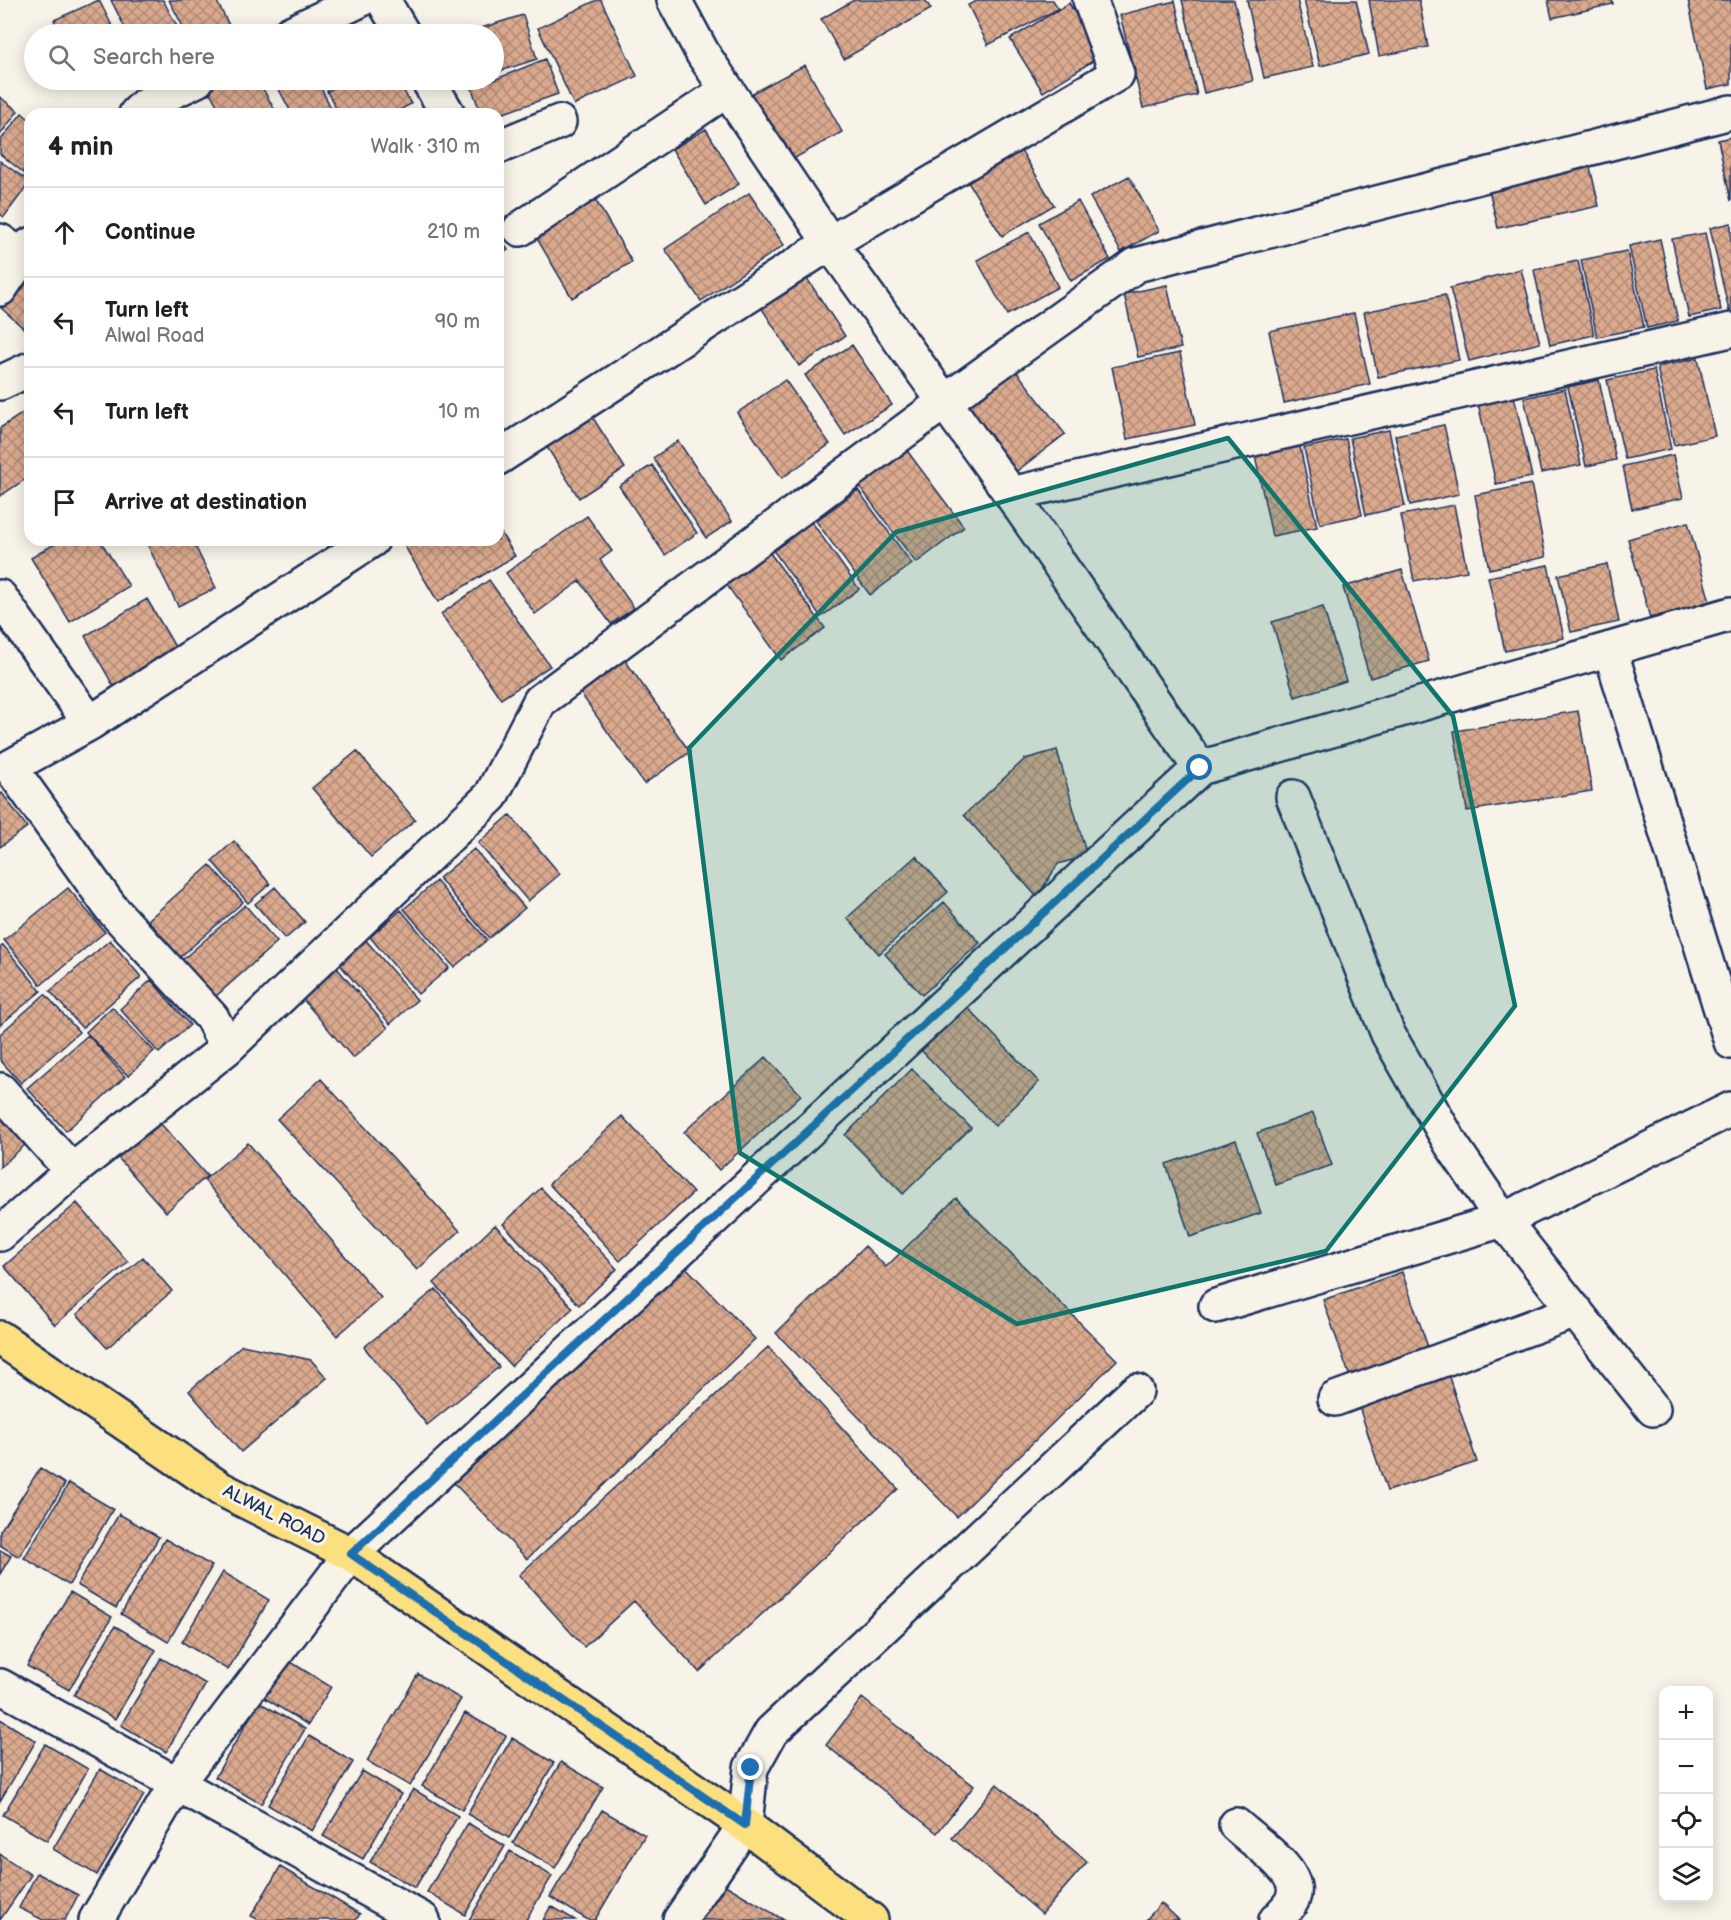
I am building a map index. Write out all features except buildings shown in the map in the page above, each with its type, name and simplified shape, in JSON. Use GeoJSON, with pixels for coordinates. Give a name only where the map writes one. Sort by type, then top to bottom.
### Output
{"type":"FeatureCollection","features":[{"type":"Feature","properties":{"kind":"main road","name":"ALWAL ROAD"},"geometry":{"type":"LineString","coordinates":[[0,1338],[221,1489],[351,1554],[745,1825],[871,1920]]}},
{"type":"Feature","properties":{"kind":"street"},"geometry":{"type":"LineString","coordinates":[[310,24],[360,0]]}},
{"type":"Feature","properties":{"kind":"street"},"geometry":{"type":"LineString","coordinates":[[383,0],[397,24]]}},
{"type":"Feature","properties":{"kind":"street"},"geometry":{"type":"LineString","coordinates":[[674,0],[703,54],[830,243],[1011,494],[1200,768]]}},
{"type":"Feature","properties":{"kind":"street"},"geometry":{"type":"LineString","coordinates":[[504,454],[830,243],[1117,74],[1090,0]]}},
{"type":"Feature","properties":{"kind":"street"},"geometry":{"type":"LineString","coordinates":[[142,108],[176,90]]}},
{"type":"Feature","properties":{"kind":"street"},"geometry":{"type":"LineString","coordinates":[[434,90],[444,108]]}},
{"type":"Feature","properties":{"kind":"street"},"geometry":{"type":"LineString","coordinates":[[520,229],[727,90]]}},
{"type":"Feature","properties":{"kind":"street"},"geometry":{"type":"LineString","coordinates":[[0,1234],[72,1171],[227,1048],[491,796],[540,701],[945,402],[1136,265],[1731,112]]}},
{"type":"Feature","properties":{"kind":"street"},"geometry":{"type":"LineString","coordinates":[[504,145],[559,122]]}},
{"type":"Feature","properties":{"kind":"street"},"geometry":{"type":"LineString","coordinates":[[0,289],[18,248]]}},
{"type":"Feature","properties":{"kind":"street"},"geometry":{"type":"LineString","coordinates":[[1011,494],[1731,330]]}},
{"type":"Feature","properties":{"kind":"street"},"geometry":{"type":"LineString","coordinates":[[0,383],[24,372]]}},
{"type":"Feature","properties":{"kind":"street"},"geometry":{"type":"LineString","coordinates":[[227,1048],[212,1018],[111,908],[10,766],[90,723],[363,546]]}},
{"type":"Feature","properties":{"kind":"street"},"geometry":{"type":"LineString","coordinates":[[0,597],[90,723]]}},
{"type":"Feature","properties":{"kind":"street"},"geometry":{"type":"LineString","coordinates":[[96,1920],[177,1783],[351,1554],[1200,768],[1731,614]]}},
{"type":"Feature","properties":{"kind":"street"},"geometry":{"type":"LineString","coordinates":[[1610,649],[1731,1042]]}},
{"type":"Feature","properties":{"kind":"street"},"geometry":{"type":"LineString","coordinates":[[1293,797],[1388,1034],[1451,1144],[1503,1220],[1653,1409]]}},
{"type":"Feature","properties":{"kind":"street"},"geometry":{"type":"LineString","coordinates":[[0,1090],[72,1171]]}},
{"type":"Feature","properties":{"kind":"street"},"geometry":{"type":"LineString","coordinates":[[1216,1306],[1503,1220],[1731,1109]]}},
{"type":"Feature","properties":{"kind":"street"},"geometry":{"type":"LineString","coordinates":[[1335,1399],[1576,1311]]}},
{"type":"Feature","properties":{"kind":"street"},"geometry":{"type":"LineString","coordinates":[[680,1920],[745,1825],[751,1768],[771,1732],[1136,1391]]}},
{"type":"Feature","properties":{"kind":"street"},"geometry":{"type":"LineString","coordinates":[[0,1686],[177,1783],[384,1911],[423,1920]]}},
{"type":"Feature","properties":{"kind":"street"},"geometry":{"type":"LineString","coordinates":[[1236,1825],[1289,1872],[1294,1883],[1294,1896],[1276,1920]]}},
{"type":"Feature","properties":{"kind":"highlighted area"},"geometry":{"type":"Polygon","coordinates":[[[1228,438],[1453,716],[1515,1006],[1326,1251],[1017,1324],[740,1153],[689,748],[896,532],[1228,438]]]}},
{"type":"Feature","properties":{"kind":"route"},"geometry":{"type":"LineString","coordinates":[[751,1768],[745,1825],[351,1554],[1200,768]]}}]}
